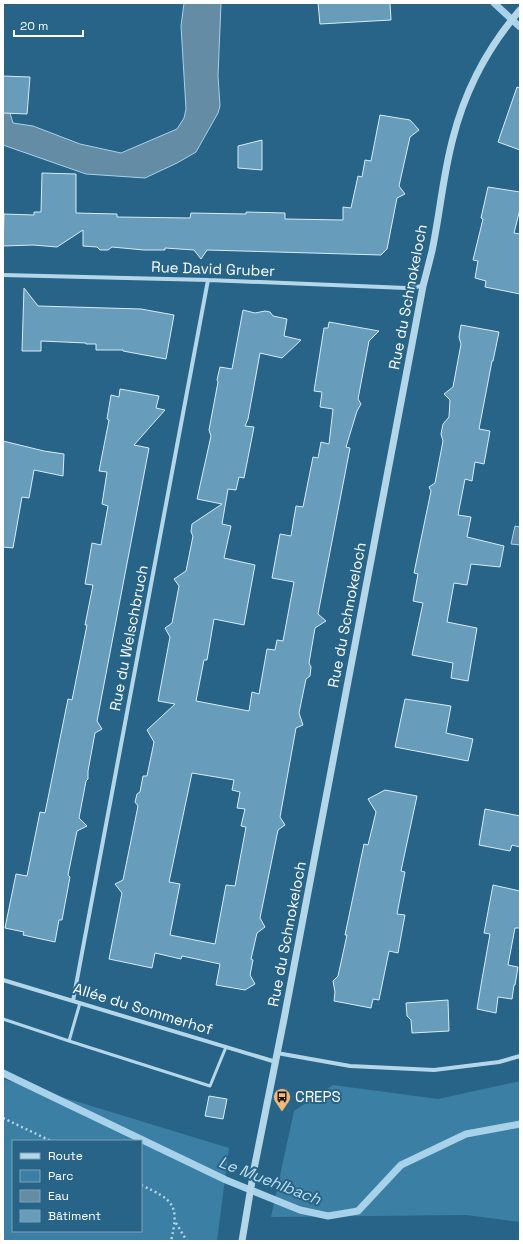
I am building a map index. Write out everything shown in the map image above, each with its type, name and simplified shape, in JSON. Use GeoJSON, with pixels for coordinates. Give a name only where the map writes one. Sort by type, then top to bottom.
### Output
{"type":"FeatureCollection","features":[{"type":"Feature","properties":{"kind":"street","name":"Rue du Schnokeloch"},"geometry":{"type":"LineString","coordinates":[[242,1241],[254,1169],[276,1062],[423,286],[432,252],[448,158],[458,119],[475,77],[496,40],[520,10]]}},
{"type":"Feature","properties":{"kind":"street","name":"Rue David Gruber"},"geometry":{"type":"LineString","coordinates":[[3,275],[208,280],[406,288],[423,286]]}},
{"type":"Feature","properties":{"kind":"street","name":"Rue du Welschbruch"},"geometry":{"type":"LineString","coordinates":[[73,1000],[208,280]]}},
{"type":"Feature","properties":{"kind":"street","name":"Allée du Sommerhof"},"geometry":{"type":"LineString","coordinates":[[3,980],[276,1062]]}},
{"type":"Feature","properties":{"kind":"street"},"geometry":{"type":"LineString","coordinates":[[277,1053],[350,1066],[434,1070],[499,1062],[520,1056]]}},
{"type":"Feature","properties":{"kind":"lane"},"geometry":{"type":"LineString","coordinates":[[69,1041],[80,1003]]}},
{"type":"Feature","properties":{"kind":"lane"},"geometry":{"type":"LineString","coordinates":[[3,1019],[210,1086],[226,1047]]}},
{"type":"Feature","properties":{"kind":"path"},"geometry":{"type":"LineString","coordinates":[[3,1118],[49,1140]]}},
{"type":"Feature","properties":{"kind":"path"},"geometry":{"type":"LineString","coordinates":[[142,1185],[160,1194],[170,1201],[174,1210],[176,1223],[187,1241]]}},
{"type":"Feature","properties":{"kind":"path"},"geometry":{"type":"LineString","coordinates":[[171,1241],[176,1223]]}},
{"type":"Feature","properties":{"kind":"green space"},"geometry":{"type":"Polygon","coordinates":[[[3,1079],[229,1148],[217,1241],[3,1241],[3,1079]]]}},
{"type":"Feature","properties":{"kind":"green space"},"geometry":{"type":"Polygon","coordinates":[[[520,1081],[520,1222],[466,1215],[271,1217],[294,1111],[333,1085],[438,1099],[520,1081]]]}},
{"type":"Feature","properties":{"kind":"water"},"geometry":{"type":"Polygon","coordinates":[[[184,3],[221,3],[218,76],[220,106],[218,113],[196,152],[145,178],[86,174],[3,145],[3,112],[10,113],[13,123],[33,126],[80,144],[121,153],[177,129],[184,118],[186,109],[181,26],[184,3]]]}},
{"type":"Feature","properties":{"kind":"water"},"geometry":{"type":"Polygon","coordinates":[[[515,526],[520,527],[520,545],[511,544],[515,526]]]}},
{"type":"Feature","properties":{"kind":"building"},"geometry":{"type":"Polygon","coordinates":[[[318,3],[390,3],[391,20],[320,24],[318,3]]]}},
{"type":"Feature","properties":{"kind":"building"},"geometry":{"type":"Polygon","coordinates":[[[3,76],[30,77],[27,114],[3,113],[3,76]]]}},
{"type":"Feature","properties":{"kind":"building"},"geometry":{"type":"Polygon","coordinates":[[[517,87],[520,88],[520,150],[498,142],[517,87]]]}},
{"type":"Feature","properties":{"kind":"building"},"geometry":{"type":"Polygon","coordinates":[[[380,115],[410,120],[419,130],[410,137],[399,186],[405,194],[397,198],[387,249],[381,255],[207,250],[201,259],[194,250],[165,248],[165,250],[144,250],[112,247],[108,250],[100,250],[97,247],[83,246],[83,230],[57,247],[33,245],[3,246],[4,214],[34,215],[34,212],[41,212],[42,173],[76,174],[76,213],[117,214],[117,217],[190,218],[191,213],[285,213],[285,219],[343,220],[343,207],[351,208],[358,176],[362,177],[365,160],[371,161],[380,115]]]}},
{"type":"Feature","properties":{"kind":"building"},"geometry":{"type":"Polygon","coordinates":[[[262,140],[262,170],[238,168],[238,146],[262,140]]]}},
{"type":"Feature","properties":{"kind":"building"},"geometry":{"type":"Polygon","coordinates":[[[488,187],[520,192],[520,209],[514,233],[520,234],[520,294],[485,287],[486,281],[475,278],[478,261],[473,260],[483,219],[481,218],[488,187]]]}},
{"type":"Feature","properties":{"kind":"building"},"geometry":{"type":"Polygon","coordinates":[[[24,288],[38,306],[141,309],[174,315],[166,359],[123,350],[96,350],[96,344],[86,343],[41,341],[41,351],[22,351],[24,288]]]}},
{"type":"Feature","properties":{"kind":"building"},"geometry":{"type":"Polygon","coordinates":[[[243,310],[255,313],[265,311],[270,312],[273,316],[287,319],[284,336],[301,340],[282,358],[260,353],[248,419],[245,426],[254,427],[244,478],[239,477],[236,490],[228,489],[222,524],[231,526],[224,558],[255,565],[244,625],[214,619],[207,660],[204,660],[196,701],[249,711],[252,692],[259,694],[267,649],[275,650],[277,640],[283,641],[294,582],[272,578],[280,534],[291,536],[296,506],[303,507],[313,457],[318,458],[321,442],[329,444],[333,409],[320,407],[322,392],[314,391],[324,328],[328,328],[329,322],[379,331],[369,341],[358,399],[361,404],[357,411],[346,447],[350,448],[318,614],[326,621],[315,628],[309,663],[311,667],[310,676],[306,679],[299,713],[303,725],[296,728],[280,817],[285,825],[278,830],[260,918],[265,927],[257,933],[251,959],[253,960],[250,975],[255,984],[245,990],[216,985],[220,964],[182,956],[181,959],[155,953],[152,968],[109,959],[122,893],[115,884],[123,880],[138,806],[135,802],[137,794],[140,792],[143,776],[147,776],[154,742],[147,730],[175,704],[158,701],[170,637],[165,628],[172,623],[179,586],[174,579],[186,571],[193,536],[191,532],[192,524],[222,504],[197,499],[211,436],[209,430],[220,367],[232,369],[243,310]],[[192,773],[169,882],[180,884],[170,935],[215,944],[226,885],[235,886],[246,827],[241,826],[245,809],[237,808],[240,792],[232,790],[234,780],[192,773]]]}},
{"type":"Feature","properties":{"kind":"building"},"geometry":{"type":"Polygon","coordinates":[[[461,325],[499,332],[479,429],[490,431],[484,464],[475,462],[472,481],[465,479],[458,515],[471,517],[467,537],[504,546],[500,567],[471,564],[467,585],[454,583],[447,622],[477,628],[468,681],[451,678],[453,663],[412,655],[423,603],[413,601],[418,574],[414,573],[431,491],[429,487],[435,483],[443,441],[441,434],[443,424],[449,417],[450,400],[444,394],[453,387],[461,344],[459,337],[461,325]]]}},
{"type":"Feature","properties":{"kind":"building"},"geometry":{"type":"Polygon","coordinates":[[[120,389],[159,396],[156,408],[165,410],[134,445],[149,448],[97,721],[102,729],[95,733],[88,771],[88,779],[86,781],[79,818],[87,826],[77,831],[68,875],[70,877],[62,920],[59,920],[55,942],[23,935],[24,932],[5,928],[16,874],[27,876],[40,812],[45,813],[68,699],[72,700],[87,625],[85,625],[93,585],[85,584],[92,543],[101,545],[108,506],[102,504],[107,472],[99,471],[109,420],[107,419],[111,395],[119,397],[120,389]]]}},
{"type":"Feature","properties":{"kind":"building"},"geometry":{"type":"Polygon","coordinates":[[[3,441],[44,451],[64,454],[63,476],[34,470],[29,498],[22,497],[13,548],[3,547],[3,441]]]}},
{"type":"Feature","properties":{"kind":"building"},"geometry":{"type":"Polygon","coordinates":[[[405,699],[451,706],[446,733],[473,739],[468,761],[395,747],[405,699]]]}},
{"type":"Feature","properties":{"kind":"building"},"geometry":{"type":"Polygon","coordinates":[[[385,790],[417,796],[401,871],[405,872],[397,914],[405,915],[398,953],[389,951],[379,1000],[373,999],[371,1008],[334,1001],[335,992],[333,981],[338,976],[364,844],[368,845],[376,812],[368,799],[385,790]]]}},
{"type":"Feature","properties":{"kind":"building"},"geometry":{"type":"Polygon","coordinates":[[[485,809],[520,816],[520,847],[512,845],[510,851],[479,845],[485,809]]]}},
{"type":"Feature","properties":{"kind":"building"},"geometry":{"type":"Polygon","coordinates":[[[493,885],[520,891],[520,928],[515,928],[508,965],[518,967],[515,985],[512,999],[498,997],[496,1013],[477,1009],[490,934],[484,933],[493,885]]]}},
{"type":"Feature","properties":{"kind":"building"},"geometry":{"type":"Polygon","coordinates":[[[448,1000],[449,1031],[412,1033],[411,1020],[407,1016],[406,1003],[448,1000]]]}},
{"type":"Feature","properties":{"kind":"building"},"geometry":{"type":"Polygon","coordinates":[[[209,1096],[227,1099],[223,1119],[205,1116],[209,1096]]]}},
{"type":"Feature","properties":{"kind":"waterway","name":"Le Muehlbach"},"geometry":{"type":"LineString","coordinates":[[494,3],[520,27]]}},
{"type":"Feature","properties":{"kind":"waterway","name":"Le Muehlbach"},"geometry":{"type":"LineString","coordinates":[[3,1073],[226,1180],[300,1210],[328,1216],[358,1211],[401,1165],[466,1134],[520,1124]]}},
{"type":"Feature","properties":{"kind":"place","name":"CREPS"},"geometry":{"type":"Point","coordinates":[282,1112]}}]}
